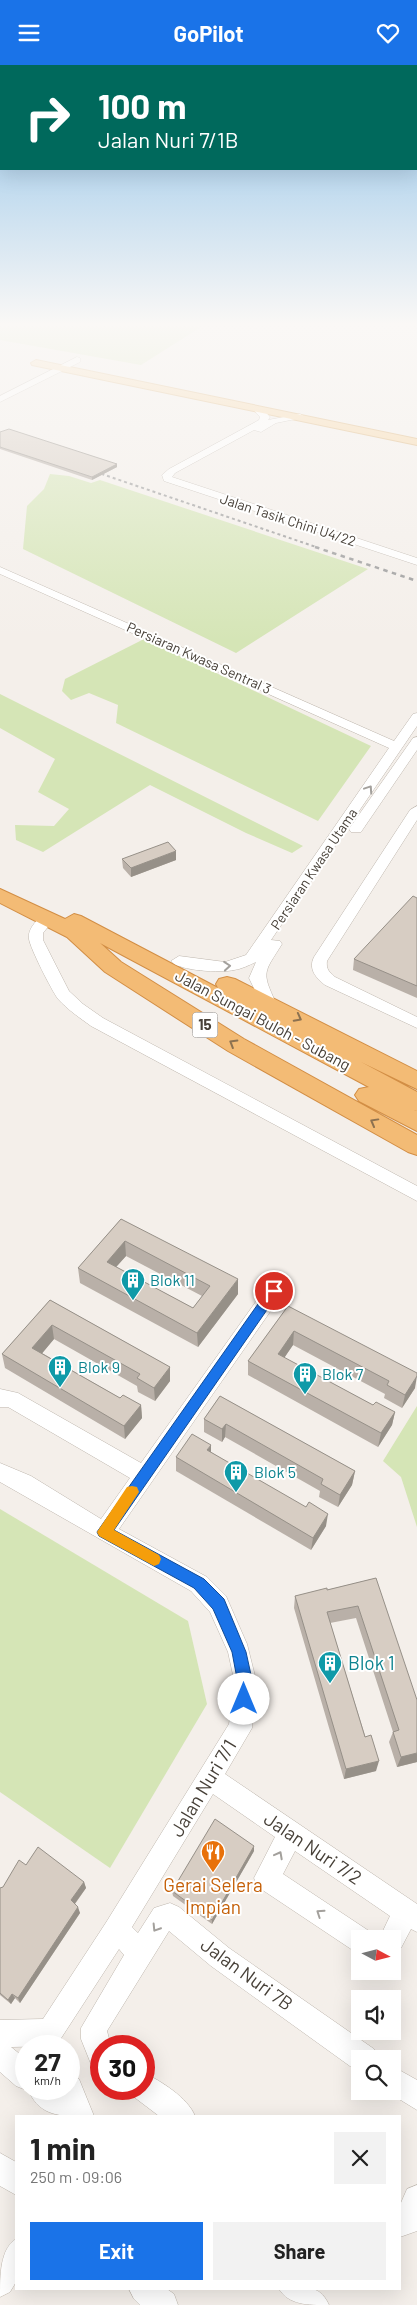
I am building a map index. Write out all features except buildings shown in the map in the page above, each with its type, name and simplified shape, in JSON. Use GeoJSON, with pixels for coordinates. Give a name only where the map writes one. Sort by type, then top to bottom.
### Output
{"type":"FeatureCollection","features":[{"type":"Feature","properties":{"kind":"highway","name":"Jalan Sungai Buloh - Subang"},"geometry":{"type":"LineString","coordinates":[[0,883],[109,939],[135,941],[159,965],[417,1122]]}},
{"type":"Feature","properties":{"kind":"highway","name":"Jalan Sungai Buloh - Subang"},"geometry":{"type":"LineString","coordinates":[[0,895],[74,933],[268,1003],[417,1081]]}},
{"type":"Feature","properties":{"kind":"highway","name":"Jalan Sungai Buloh - Subang"},"geometry":{"type":"LineString","coordinates":[[74,933],[113,967],[228,1040],[417,1146]]}},
{"type":"Feature","properties":{"kind":"highway","name":"Jalan Sungai Buloh - Subang"},"geometry":{"type":"LineString","coordinates":[[159,965],[417,1102]]}},
{"type":"Feature","properties":{"kind":"main road"},"geometry":{"type":"LineString","coordinates":[[368,432],[417,442]]}},
{"type":"Feature","properties":{"kind":"street"},"geometry":{"type":"LineString","coordinates":[[167,479],[167,475],[172,471],[243,432]]}},
{"type":"Feature","properties":{"kind":"street"},"geometry":{"type":"LineString","coordinates":[[178,479],[179,474],[254,432]]}},
{"type":"Feature","properties":{"kind":"street","name":"Jalan Tasik Chini U4/22"},"geometry":{"type":"LineString","coordinates":[[167,479],[178,479],[417,557]]}},
{"type":"Feature","properties":{"kind":"street","name":"Jalan Tasik Chini U4/22"},"geometry":{"type":"LineString","coordinates":[[167,479],[417,562]]}},
{"type":"Feature","properties":{"kind":"street","name":"Persiaran Kwasa Sentral 3"},"geometry":{"type":"LineString","coordinates":[[0,570],[409,741]]}},
{"type":"Feature","properties":{"kind":"street","name":"Persiaran Kwasa Utama"},"geometry":{"type":"LineString","coordinates":[[268,1003],[257,978],[259,969],[409,741],[417,717]]}},
{"type":"Feature","properties":{"kind":"street","name":"Persiaran Kwasa Utama"},"geometry":{"type":"LineString","coordinates":[[159,965],[222,968],[242,964],[251,958],[409,741]]}},
{"type":"Feature","properties":{"kind":"street"},"geometry":{"type":"LineString","coordinates":[[417,809],[319,961],[318,968],[330,981],[417,1023]]}},
{"type":"Feature","properties":{"kind":"street"},"geometry":{"type":"LineString","coordinates":[[48,918],[36,932],[36,940],[63,994],[77,1008],[97,1022],[417,1194]]}},
{"type":"Feature","properties":{"kind":"street"},"geometry":{"type":"LineString","coordinates":[[104,1532],[274,1291]]}},
{"type":"Feature","properties":{"kind":"street"},"geometry":{"type":"LineString","coordinates":[[0,1398],[11,1399],[144,1475]]}},
{"type":"Feature","properties":{"kind":"street","name":"Jalan Nuri 7/1"},"geometry":{"type":"LineString","coordinates":[[0,1473],[24,1483],[104,1532],[199,1584],[218,1604],[236,1644],[246,1684],[240,1728],[53,2035]]}},
{"type":"Feature","properties":{"kind":"street","name":"Jalan Nuri 7/2"},"geometry":{"type":"LineString","coordinates":[[210,1778],[412,1915]]}},
{"type":"Feature","properties":{"kind":"street"},"geometry":{"type":"LineString","coordinates":[[291,1833],[267,1878],[351,1934]]}},
{"type":"Feature","properties":{"kind":"street"},"geometry":{"type":"LineString","coordinates":[[400,1930],[412,1915]]}},
{"type":"Feature","properties":{"kind":"street","name":"Jalan Nuri 7B"},"geometry":{"type":"LineString","coordinates":[[94,2035],[94,2027],[163,1917],[170,1916],[220,1957],[352,2050]]}},
{"type":"Feature","properties":{"kind":"street"},"geometry":{"type":"LineString","coordinates":[[116,1930],[141,1952]]}},
{"type":"Feature","properties":{"kind":"street"},"geometry":{"type":"LineString","coordinates":[[0,2033],[32,2035]]}},
{"type":"Feature","properties":{"kind":"street"},"geometry":{"type":"LineString","coordinates":[[0,2055],[15,2066]]}},
{"type":"Feature","properties":{"kind":"street"},"geometry":{"type":"LineString","coordinates":[[401,2085],[417,2096]]}},
{"type":"Feature","properties":{"kind":"street"},"geometry":{"type":"LineString","coordinates":[[155,2096],[180,2115]]}},
{"type":"Feature","properties":{"kind":"street"},"geometry":{"type":"LineString","coordinates":[[58,2100],[77,2115]]}},
{"type":"Feature","properties":{"kind":"street"},"geometry":{"type":"LineString","coordinates":[[72,2100],[78,2115]]}},
{"type":"Feature","properties":{"kind":"street"},"geometry":{"type":"LineString","coordinates":[[0,2167],[15,2180]]}},
{"type":"Feature","properties":{"kind":"street"},"geometry":{"type":"LineString","coordinates":[[401,2223],[408,2220],[417,2199]]}},
{"type":"Feature","properties":{"kind":"street"},"geometry":{"type":"LineString","coordinates":[[0,2282],[15,2256]]}},
{"type":"Feature","properties":{"kind":"street"},"geometry":{"type":"LineString","coordinates":[[145,2290],[163,2305]]}},
{"type":"Feature","properties":{"kind":"street"},"geometry":{"type":"LineString","coordinates":[[295,2290],[314,2305]]}},
{"type":"Feature","properties":{"kind":"green space"},"geometry":{"type":"Polygon","coordinates":[[[50,474],[69,476],[91,483],[100,480],[368,569],[236,653],[23,549],[27,506],[44,489],[50,474]]]}},
{"type":"Feature","properties":{"kind":"green space"},"geometry":{"type":"Polygon","coordinates":[[[144,639],[371,746],[318,821],[116,723],[118,705],[89,693],[71,700],[62,691],[65,679],[144,639]]]}},
{"type":"Feature","properties":{"kind":"green space"},"geometry":{"type":"Polygon","coordinates":[[[0,694],[303,846],[292,853],[246,833],[150,785],[43,852],[16,840],[15,825],[54,826],[69,809],[38,792],[55,759],[0,728],[0,694]]]}},
{"type":"Feature","properties":{"kind":"green space"},"geometry":{"type":"Polygon","coordinates":[[[417,1406],[417,1527],[401,1477],[383,1461],[417,1406]]]}},
{"type":"Feature","properties":{"kind":"green space"},"geometry":{"type":"Polygon","coordinates":[[[0,1509],[188,1621],[207,1704],[110,1868],[0,1792],[0,1509]]]}},
{"type":"Feature","properties":{"kind":"railway"},"geometry":{"type":"LineString","coordinates":[[90,470],[319,548]]}},
{"type":"Feature","properties":{"kind":"railway"},"geometry":{"type":"LineString","coordinates":[[315,547],[417,581]]}},
{"type":"Feature","properties":{"kind":"slow traffic"},"geometry":{"type":"LineString","coordinates":[[132,1492],[104,1532],[154,1559]]}},
{"type":"Feature","properties":{"kind":"place","name":"Blok 11"},"geometry":{"type":"Point","coordinates":[133,1301]}},
{"type":"Feature","properties":{"kind":"place","name":"Blok 9"},"geometry":{"type":"Point","coordinates":[60,1388]}},
{"type":"Feature","properties":{"kind":"place","name":"Blok 7"},"geometry":{"type":"Point","coordinates":[305,1395]}},
{"type":"Feature","properties":{"kind":"place","name":"Blok 5"},"geometry":{"type":"Point","coordinates":[236,1493]}},
{"type":"Feature","properties":{"kind":"place","name":"Blok 1"},"geometry":{"type":"Point","coordinates":[330,1684]}},
{"type":"Feature","properties":{"kind":"place","name":"Gerai Selera Impian"},"geometry":{"type":"Point","coordinates":[213,1873]}},
{"type":"Feature","properties":{"kind":"route"},"geometry":{"type":"LineString","coordinates":[[244,1699],[246,1684],[239,1652],[218,1604],[199,1584],[104,1532],[274,1291]]}}]}
